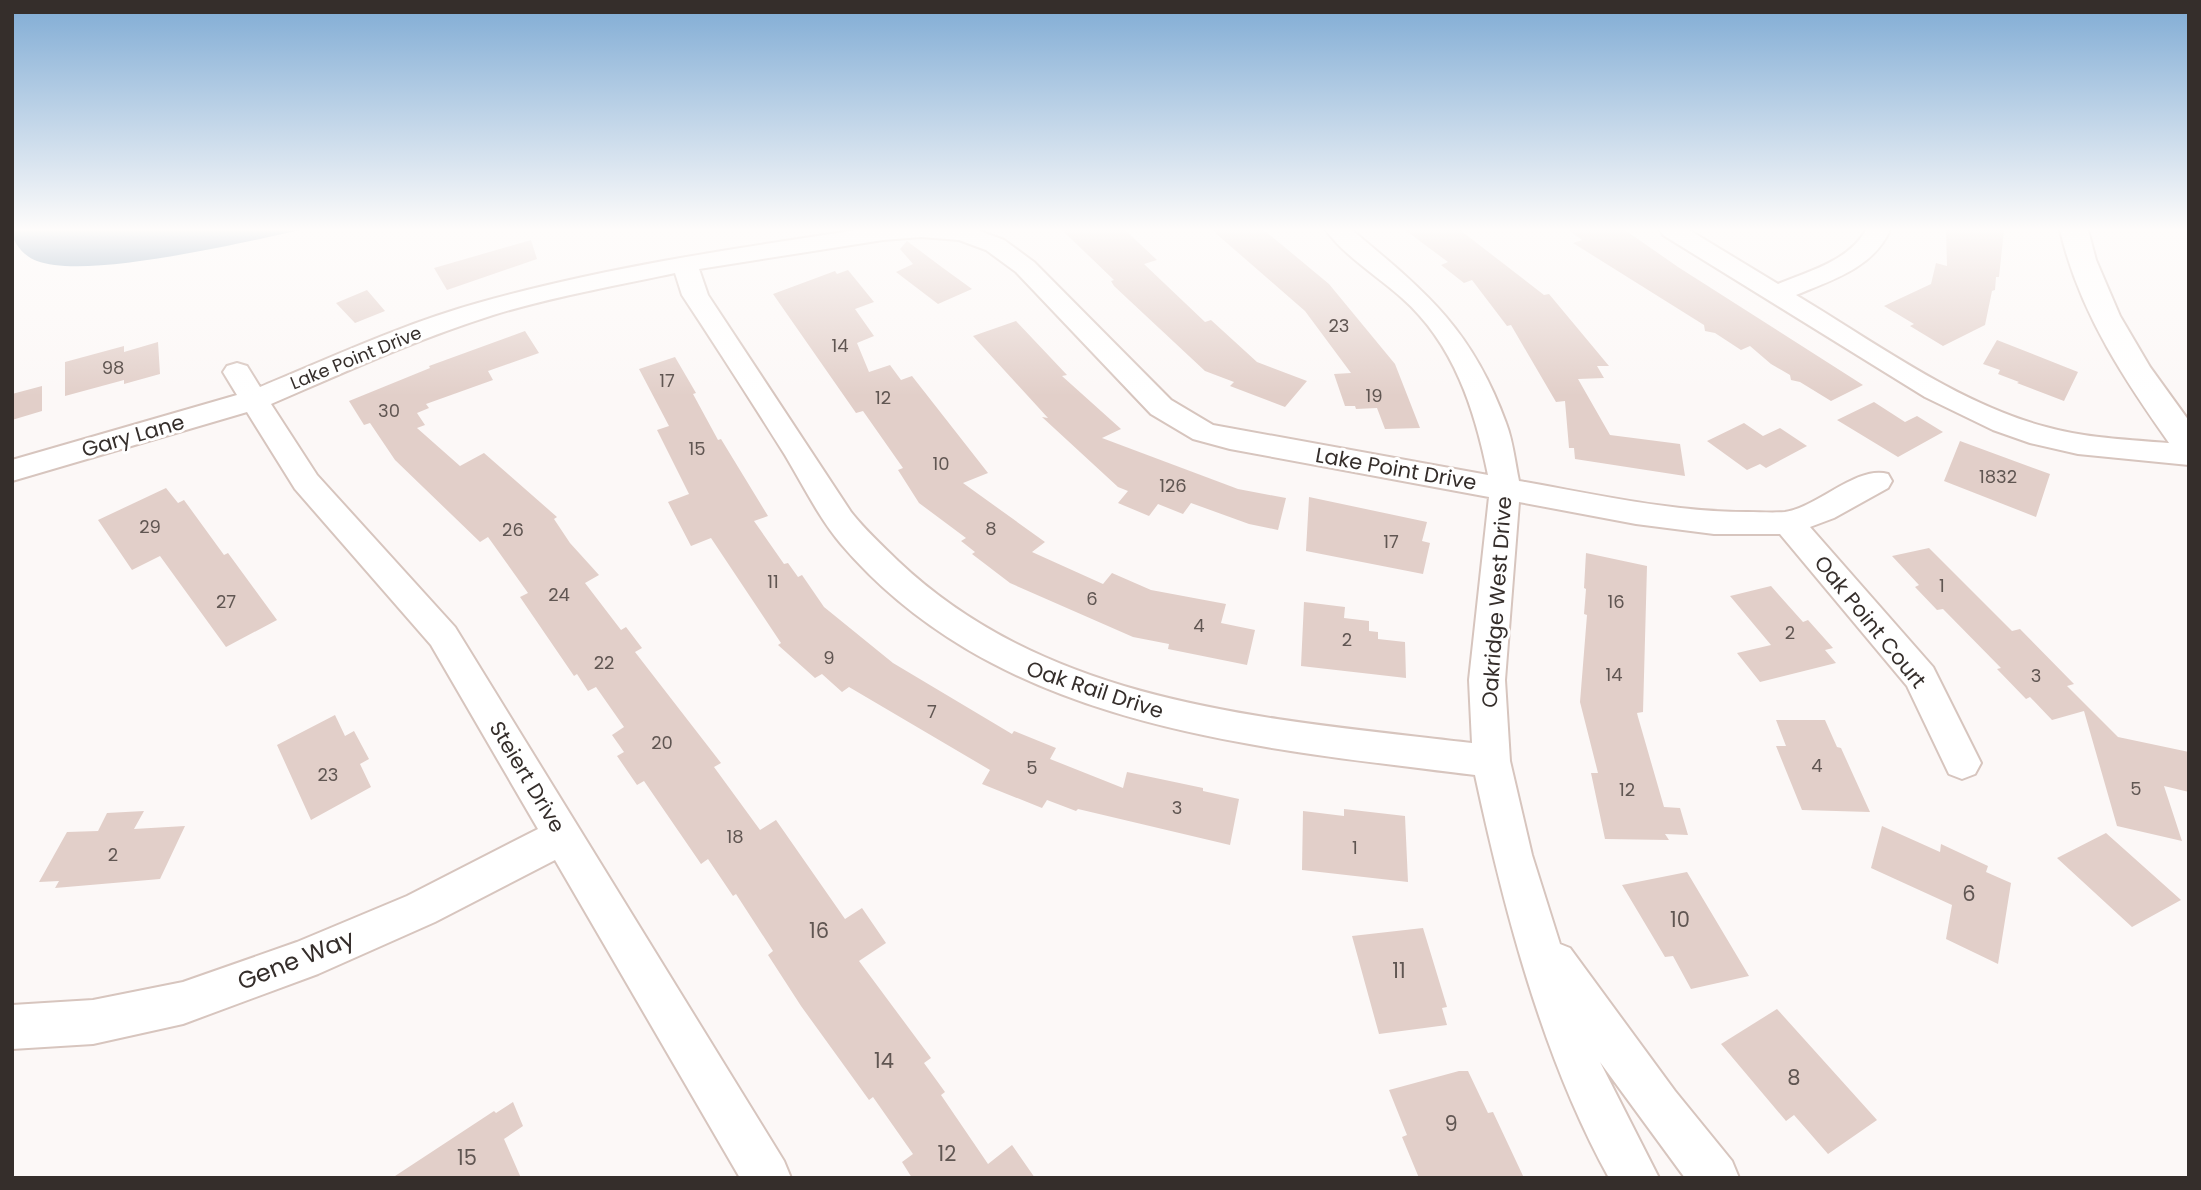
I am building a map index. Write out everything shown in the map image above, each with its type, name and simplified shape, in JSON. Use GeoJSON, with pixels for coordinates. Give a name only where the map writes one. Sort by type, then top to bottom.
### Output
{"type":"FeatureCollection","features":[{"type":"Feature","properties":{"kind":"main road"},"geometry":{"type":"LineString","coordinates":[[2093,286],[2104,314],[2143,380],[2189,446]]}},
{"type":"Feature","properties":{"kind":"street","name":"Lake Point Drive"},"geometry":{"type":"LineString","coordinates":[[245,386],[486,309],[576,286]]}},
{"type":"Feature","properties":{"kind":"street","name":"Oak Rail Drive"},"geometry":{"type":"LineString","coordinates":[[692,286],[695,295],[853,537],[918,601],[979,644],[1016,663],[1094,694],[1196,721],[1491,761]]}},
{"type":"Feature","properties":{"kind":"street","name":"Lake Point Drive"},"geometry":{"type":"LineString","coordinates":[[1043,286],[1161,407],[1203,432],[1258,446],[1649,515],[1714,523],[1788,523],[1822,510],[1877,481]]}},
{"type":"Feature","properties":{"kind":"street","name":"Oakridge West Drive"},"geometry":{"type":"LineString","coordinates":[[1403,286],[1415,296],[1460,352],[1471,371],[1493,426],[1505,488],[1487,680],[1491,761],[1512,855],[1575,1059],[1635,1178]]}},
{"type":"Feature","properties":{"kind":"street"},"geometry":{"type":"LineString","coordinates":[[1765,286],[1935,391],[2003,424],[2078,444],[2189,455]]}},
{"type":"Feature","properties":{"kind":"street"},"geometry":{"type":"LineString","coordinates":[[1778,293],[1795,286]]}},
{"type":"Feature","properties":{"kind":"street","name":"Gary Lane"},"geometry":{"type":"LineString","coordinates":[[12,471],[245,386]]}},
{"type":"Feature","properties":{"kind":"street","name":"Steiert Drive"},"geometry":{"type":"LineString","coordinates":[[245,386],[306,482],[443,636],[766,1178]]}},
{"type":"Feature","properties":{"kind":"street","name":"Oak Point Court"},"geometry":{"type":"LineString","coordinates":[[1788,523],[1921,677],[1962,763]]}},
{"type":"Feature","properties":{"kind":"street","name":"Gene Way"},"geometry":{"type":"LineString","coordinates":[[12,1027],[93,1022],[183,1003],[303,960],[421,909],[563,836]]}},
{"type":"Feature","properties":{"kind":"street","name":"Oakridge West Drive"},"geometry":{"type":"LineString","coordinates":[[1541,943],[1659,1107],[1715,1178]]}},
{"type":"Feature","properties":{"kind":"building"},"geometry":{"type":"Polygon","coordinates":[[[444,286],[460,286],[447,290],[444,286]]]}},
{"type":"Feature","properties":{"kind":"building"},"geometry":{"type":"Polygon","coordinates":[[[796,286],[861,286],[874,302],[855,309],[874,336],[857,343],[869,372],[890,365],[901,380],[912,376],[988,473],[963,483],[1045,542],[1032,552],[1103,584],[1112,573],[1151,590],[1226,604],[1221,623],[1255,630],[1247,665],[1168,649],[1169,644],[1133,637],[1010,583],[972,554],[975,552],[961,541],[966,538],[919,503],[898,470],[903,468],[863,411],[856,413],[773,294],[796,286]]]}},
{"type":"Feature","properties":{"kind":"building"},"geometry":{"type":"Polygon","coordinates":[[[914,286],[967,286],[972,289],[938,304],[914,286]]]}},
{"type":"Feature","properties":{"kind":"building"},"geometry":{"type":"Polygon","coordinates":[[[1114,286],[1167,286],[1205,322],[1211,320],[1257,362],[1307,381],[1285,407],[1230,386],[1234,382],[1205,371],[1114,286]]]}},
{"type":"Feature","properties":{"kind":"building"},"geometry":{"type":"Polygon","coordinates":[[[1276,286],[1330,286],[1395,364],[1420,428],[1385,429],[1377,408],[1356,409],[1355,406],[1345,406],[1334,374],[1351,373],[1305,311],[1276,286]]]}},
{"type":"Feature","properties":{"kind":"building"},"geometry":{"type":"Polygon","coordinates":[[[1476,286],[1532,286],[1544,295],[1549,294],[1609,366],[1597,366],[1604,378],[1578,379],[1610,435],[1680,444],[1685,476],[1575,459],[1574,448],[1569,448],[1565,401],[1556,402],[1511,325],[1507,326],[1476,286]]]}},
{"type":"Feature","properties":{"kind":"building"},"geometry":{"type":"Polygon","coordinates":[[[1641,286],[1707,286],[1863,385],[1831,401],[1800,382],[1791,380],[1790,375],[1771,364],[1750,346],[1741,350],[1715,333],[1705,331],[1704,325],[1641,286]]]}},
{"type":"Feature","properties":{"kind":"building"},"geometry":{"type":"Polygon","coordinates":[[[1928,286],[1995,286],[1985,325],[1943,346],[1884,306],[1928,286]]]}},
{"type":"Feature","properties":{"kind":"building"},"geometry":{"type":"Polygon","coordinates":[[[367,290],[385,311],[355,323],[336,303],[367,290]]]}},
{"type":"Feature","properties":{"kind":"building"},"geometry":{"type":"Polygon","coordinates":[[[1016,321],[1067,375],[1062,376],[1121,429],[1102,438],[1238,489],[1286,498],[1278,530],[1249,524],[1191,503],[1183,514],[1158,504],[1149,516],[1118,503],[1128,491],[1118,487],[1042,417],[1048,418],[973,336],[1016,321]]]}},
{"type":"Feature","properties":{"kind":"building"},"geometry":{"type":"Polygon","coordinates":[[[525,331],[539,353],[488,371],[493,380],[426,404],[429,408],[417,413],[425,425],[417,428],[460,466],[484,453],[557,517],[554,519],[570,543],[599,575],[585,583],[621,630],[626,627],[642,648],[635,652],[721,763],[714,767],[760,830],[776,820],[845,919],[862,908],[886,943],[859,961],[931,1058],[924,1063],[945,1092],[941,1095],[988,1164],[1012,1145],[1035,1178],[912,1178],[902,1162],[913,1154],[873,1097],[869,1100],[801,1006],[768,955],[773,951],[736,894],[733,896],[708,859],[701,864],[644,781],[637,785],[617,756],[624,752],[612,735],[624,727],[596,687],[588,691],[577,674],[574,676],[520,597],[528,593],[488,537],[480,542],[395,460],[370,423],[364,425],[349,401],[430,368],[429,366],[525,331]]]}},
{"type":"Feature","properties":{"kind":"building"},"geometry":{"type":"Polygon","coordinates":[[[1997,340],[2078,372],[2064,401],[2017,383],[2019,382],[1998,374],[2000,370],[1983,364],[1997,340]]]}},
{"type":"Feature","properties":{"kind":"building"},"geometry":{"type":"Polygon","coordinates":[[[158,342],[160,374],[124,384],[124,380],[65,396],[65,362],[124,346],[124,352],[158,342]]]}},
{"type":"Feature","properties":{"kind":"building"},"geometry":{"type":"Polygon","coordinates":[[[675,357],[718,440],[721,439],[768,516],[754,521],[784,564],[788,563],[798,577],[802,575],[824,607],[893,663],[1012,734],[1014,731],[1056,748],[1050,759],[1123,788],[1127,772],[1203,788],[1203,791],[1239,799],[1230,845],[1078,809],[1076,811],[1047,800],[1042,808],[982,784],[990,770],[849,687],[842,692],[822,674],[815,678],[778,645],[781,643],[711,538],[691,546],[668,502],[689,494],[657,430],[669,426],[639,369],[675,357]]]}},
{"type":"Feature","properties":{"kind":"building"},"geometry":{"type":"Polygon","coordinates":[[[42,386],[42,411],[12,420],[12,394],[42,386]]]}},
{"type":"Feature","properties":{"kind":"building"},"geometry":{"type":"Polygon","coordinates":[[[1874,402],[1905,422],[1917,416],[1943,432],[1898,457],[1837,420],[1874,402]]]}},
{"type":"Feature","properties":{"kind":"building"},"geometry":{"type":"Polygon","coordinates":[[[1744,423],[1763,436],[1780,428],[1807,446],[1766,468],[1760,464],[1747,470],[1707,441],[1744,423]]]}},
{"type":"Feature","properties":{"kind":"building"},"geometry":{"type":"Polygon","coordinates":[[[1960,441],[2050,474],[2036,517],[1944,481],[1960,441]]]}},
{"type":"Feature","properties":{"kind":"building"},"geometry":{"type":"Polygon","coordinates":[[[166,488],[178,503],[184,500],[224,555],[228,553],[277,620],[226,647],[160,556],[132,570],[98,520],[166,488]]]}},
{"type":"Feature","properties":{"kind":"building"},"geometry":{"type":"Polygon","coordinates":[[[1309,497],[1427,522],[1422,541],[1430,543],[1423,574],[1306,551],[1309,497]]]}},
{"type":"Feature","properties":{"kind":"building"},"geometry":{"type":"Polygon","coordinates":[[[1929,548],[2012,631],[2020,629],[2074,684],[2067,686],[2118,737],[2189,752],[2189,792],[2164,786],[2182,841],[2117,826],[2084,711],[2052,720],[2030,697],[2026,699],[1997,669],[2001,668],[1943,609],[1937,610],[1915,587],[1919,585],[1892,556],[1929,548]]]}},
{"type":"Feature","properties":{"kind":"building"},"geometry":{"type":"Polygon","coordinates":[[[1586,553],[1647,566],[1643,712],[1637,713],[1664,807],[1680,808],[1688,835],[1665,834],[1669,840],[1605,839],[1591,773],[1598,773],[1580,702],[1587,615],[1584,614],[1586,553]]]}},
{"type":"Feature","properties":{"kind":"building"},"geometry":{"type":"Polygon","coordinates":[[[1771,586],[1803,622],[1808,620],[1833,648],[1825,650],[1836,663],[1760,682],[1737,653],[1771,645],[1730,596],[1771,586]]]}},
{"type":"Feature","properties":{"kind":"building"},"geometry":{"type":"Polygon","coordinates":[[[1304,602],[1345,607],[1344,618],[1369,621],[1369,631],[1378,632],[1378,639],[1405,642],[1406,678],[1301,666],[1304,602]]]}},
{"type":"Feature","properties":{"kind":"building"},"geometry":{"type":"Polygon","coordinates":[[[335,715],[345,736],[354,731],[369,759],[360,764],[371,787],[311,820],[277,745],[335,715]]]}},
{"type":"Feature","properties":{"kind":"building"},"geometry":{"type":"Polygon","coordinates":[[[1776,720],[1825,720],[1870,812],[1802,810],[1776,746],[1786,746],[1776,720]]]}},
{"type":"Feature","properties":{"kind":"building"},"geometry":{"type":"Polygon","coordinates":[[[1344,809],[1405,816],[1408,882],[1302,870],[1303,811],[1344,816],[1344,809]]]}},
{"type":"Feature","properties":{"kind":"building"},"geometry":{"type":"Polygon","coordinates":[[[144,811],[134,829],[185,826],[160,879],[55,888],[59,881],[39,882],[67,832],[98,831],[107,813],[144,811]]]}},
{"type":"Feature","properties":{"kind":"building"},"geometry":{"type":"Polygon","coordinates":[[[1882,826],[1940,852],[1941,844],[1988,866],[1986,872],[2011,883],[1998,964],[1946,939],[1952,905],[1871,868],[1882,826]]]}},
{"type":"Feature","properties":{"kind":"building"},"geometry":{"type":"Polygon","coordinates":[[[2106,833],[2181,900],[2132,927],[2057,858],[2106,833]]]}},
{"type":"Feature","properties":{"kind":"building"},"geometry":{"type":"Polygon","coordinates":[[[1687,872],[1749,976],[1691,989],[1673,956],[1665,957],[1622,885],[1687,872]]]}},
{"type":"Feature","properties":{"kind":"building"},"geometry":{"type":"Polygon","coordinates":[[[1423,928],[1447,1007],[1442,1008],[1447,1025],[1379,1034],[1352,936],[1423,928]]]}},
{"type":"Feature","properties":{"kind":"building"},"geometry":{"type":"Polygon","coordinates":[[[1777,1009],[1877,1120],[1828,1154],[1794,1115],[1786,1121],[1721,1044],[1777,1009]]]}},
{"type":"Feature","properties":{"kind":"building"},"geometry":{"type":"Polygon","coordinates":[[[1459,1071],[1468,1071],[1488,1113],[1493,1112],[1524,1178],[1419,1178],[1402,1137],[1407,1135],[1389,1090],[1459,1071]]]}},
{"type":"Feature","properties":{"kind":"building"},"geometry":{"type":"Polygon","coordinates":[[[513,1102],[523,1126],[504,1139],[521,1178],[392,1178],[494,1111],[496,1113],[513,1102]]]}}]}
